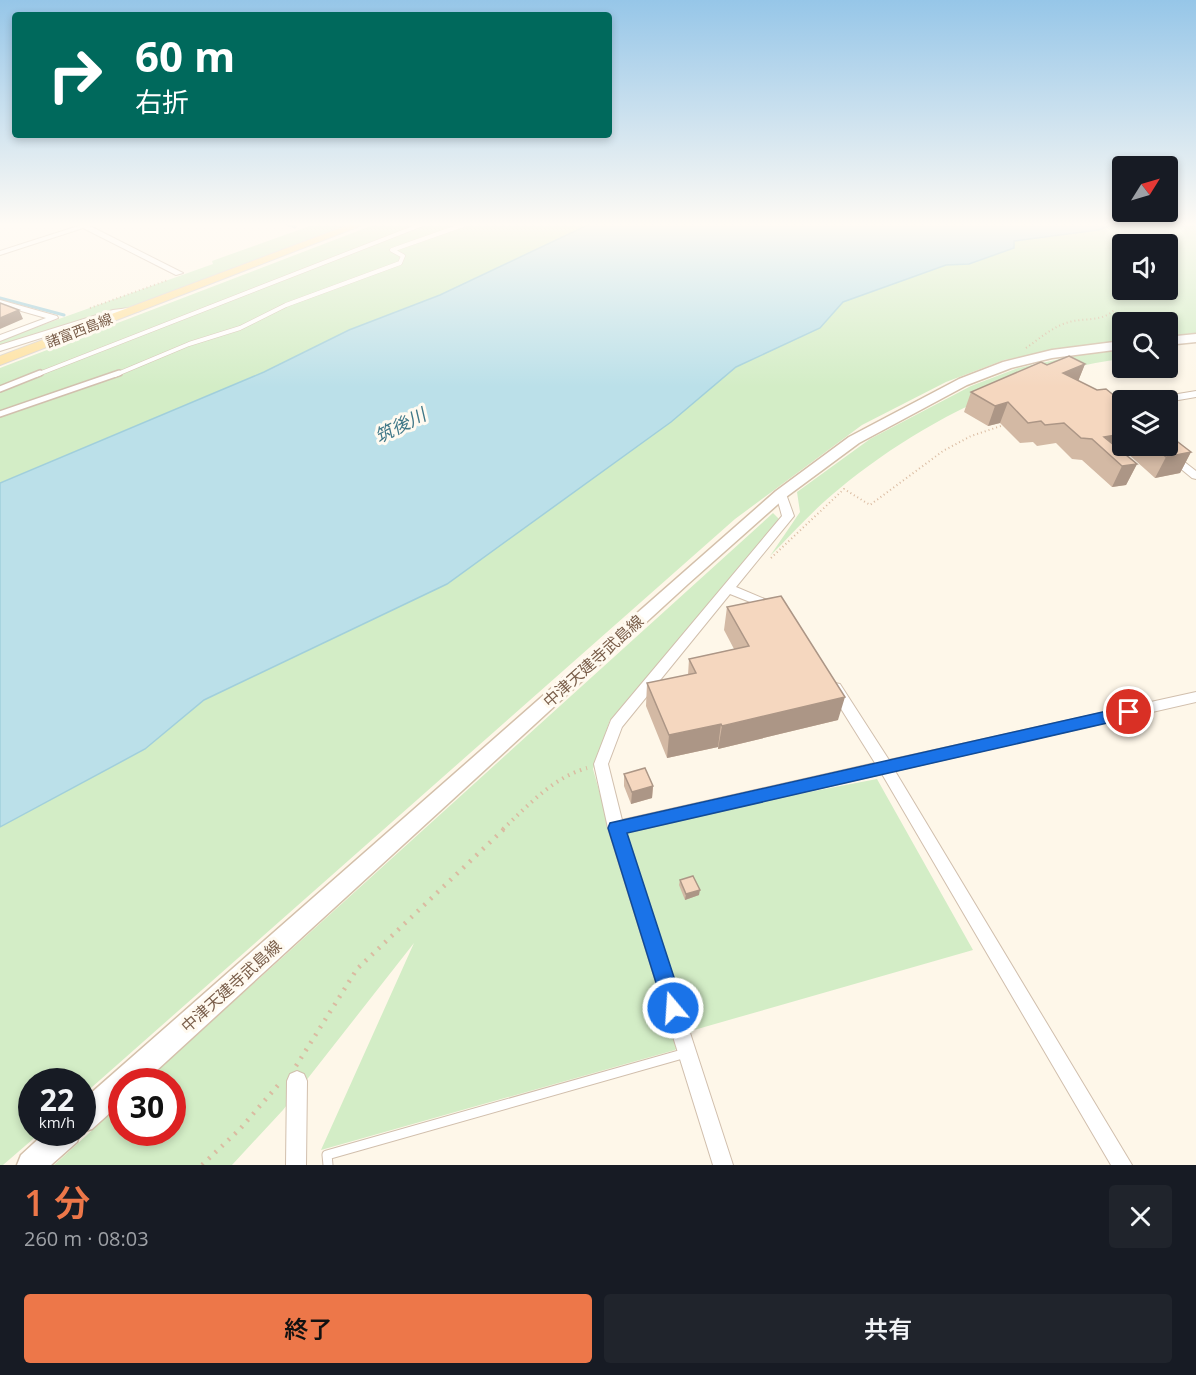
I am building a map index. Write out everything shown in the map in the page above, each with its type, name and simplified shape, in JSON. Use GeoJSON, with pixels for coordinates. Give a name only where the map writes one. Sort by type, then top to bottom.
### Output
{"type":"FeatureCollection","features":[{"type":"Feature","properties":{"kind":"main road","name":"諸富西島線"},"geometry":{"type":"LineString","coordinates":[[0,360],[217,278]]}},
{"type":"Feature","properties":{"kind":"main road"},"geometry":{"type":"LineString","coordinates":[[1178,340],[1196,338]]}},
{"type":"Feature","properties":{"kind":"main road","name":"中津天建寺武島線"},"geometry":{"type":"LineString","coordinates":[[140,1068],[682,580],[781,494],[854,440],[963,382],[1007,365],[1052,354],[1112,346]]}},
{"type":"Feature","properties":{"kind":"main road","name":"中津天建寺武島線"},"geometry":{"type":"LineString","coordinates":[[96,1107],[108,1096]]}},
{"type":"Feature","properties":{"kind":"main road"},"geometry":{"type":"LineString","coordinates":[[30,1165],[51,1146]]}},
{"type":"Feature","properties":{"kind":"street"},"geometry":{"type":"LineString","coordinates":[[0,302],[54,318],[0,338]]}},
{"type":"Feature","properties":{"kind":"street"},"geometry":{"type":"LineString","coordinates":[[0,348],[116,312],[136,309]]}},
{"type":"Feature","properties":{"kind":"street"},"geometry":{"type":"LineString","coordinates":[[1178,397],[1196,394]]}},
{"type":"Feature","properties":{"kind":"street"},"geometry":{"type":"LineString","coordinates":[[1171,456],[1196,476]]}},
{"type":"Feature","properties":{"kind":"street"},"geometry":{"type":"LineString","coordinates":[[723,1165],[616,828],[601,764],[616,724],[730,589],[788,516],[781,494]]}},
{"type":"Feature","properties":{"kind":"street"},"geometry":{"type":"LineString","coordinates":[[730,589],[787,613]]}},
{"type":"Feature","properties":{"kind":"street"},"geometry":{"type":"LineString","coordinates":[[830,680],[885,767],[1122,1165]]}},
{"type":"Feature","properties":{"kind":"street"},"geometry":{"type":"LineString","coordinates":[[616,828],[1196,697]]}},
{"type":"Feature","properties":{"kind":"street"},"geometry":{"type":"LineString","coordinates":[[291,1075],[296,1165]]}},
{"type":"Feature","properties":{"kind":"lane"},"geometry":{"type":"LineString","coordinates":[[0,389],[284,278]]}},
{"type":"Feature","properties":{"kind":"lane"},"geometry":{"type":"LineString","coordinates":[[0,414],[138,367],[189,344],[240,328],[286,305],[358,278]]}},
{"type":"Feature","properties":{"kind":"lane"},"geometry":{"type":"LineString","coordinates":[[328,1165],[327,1155],[688,1053]]}},
{"type":"Feature","properties":{"kind":"path"},"geometry":{"type":"LineString","coordinates":[[90,308],[171,278]]}},
{"type":"Feature","properties":{"kind":"path"},"geometry":{"type":"LineString","coordinates":[[1007,365],[1013,357],[1054,328],[1070,321],[1112,314],[1115,309]]}},
{"type":"Feature","properties":{"kind":"path"},"geometry":{"type":"LineString","coordinates":[[770,559],[844,489],[870,505],[943,451],[971,436],[1015,422]]}},
{"type":"Feature","properties":{"kind":"path"},"geometry":{"type":"LineString","coordinates":[[202,1165],[291,1075],[357,969],[546,789],[573,772],[601,764]]}},
{"type":"Feature","properties":{"kind":"green space"},"geometry":{"type":"Polygon","coordinates":[[[173,278],[207,278],[142,303],[0,345],[0,340],[173,278]]]}},
{"type":"Feature","properties":{"kind":"green space"},"geometry":{"type":"Polygon","coordinates":[[[234,278],[475,278],[440,295],[349,330],[264,372],[0,483],[0,368],[234,278]]]}},
{"type":"Feature","properties":{"kind":"green space"},"geometry":{"type":"Polygon","coordinates":[[[872,278],[1112,278],[1112,300],[1178,300],[1178,278],[1196,278],[1196,333],[1178,335],[1178,312],[1112,312],[1112,342],[1076,346],[1004,360],[946,382],[862,425],[735,519],[114,1068],[108,1068],[108,1073],[96,1084],[96,1068],[18,1068],[18,1146],[25,1146],[3,1165],[0,1165],[0,827],[145,749],[204,700],[813,295],[872,278]]]}},
{"type":"Feature","properties":{"kind":"green space"},"geometry":{"type":"Polygon","coordinates":[[[1112,351],[1112,361],[1046,375],[1009,388],[936,422],[869,465],[839,489],[770,556],[800,512],[797,492],[870,439],[971,386],[1018,368],[1084,354],[1112,351]]]}},
{"type":"Feature","properties":{"kind":"green space"},"geometry":{"type":"Polygon","coordinates":[[[773,513],[781,521],[610,720],[593,769],[610,830],[877,779],[973,950],[694,1030],[675,1050],[321,1150],[414,943],[283,1110],[232,1165],[54,1165],[75,1146],[96,1146],[96,1127],[108,1116],[108,1146],[186,1146],[186,1068],[160,1068],[773,513]]]}},
{"type":"Feature","properties":{"kind":"water","name":"筑後川"},"geometry":{"type":"Polygon","coordinates":[[[475,278],[909,278],[843,302],[820,328],[736,367],[671,422],[447,584],[204,700],[145,749],[0,827],[0,483],[264,372],[349,330],[440,295],[475,278]]]}},
{"type":"Feature","properties":{"kind":"building"},"geometry":{"type":"Polygon","coordinates":[[[0,303],[19,310],[0,318],[0,303]]]}},
{"type":"Feature","properties":{"kind":"building"},"geometry":{"type":"Polygon","coordinates":[[[1069,356],[1085,364],[1063,373],[1097,390],[1106,389],[1112,394],[1112,436],[1104,437],[1112,444],[1112,456],[1127,456],[1137,464],[1122,466],[1092,439],[1081,438],[1064,423],[1045,425],[1041,421],[1028,423],[1008,402],[995,406],[971,392],[1041,362],[1047,365],[1069,356]]]}},
{"type":"Feature","properties":{"kind":"building"},"geometry":{"type":"Polygon","coordinates":[[[1178,442],[1191,452],[1178,455],[1178,442]]]}},
{"type":"Feature","properties":{"kind":"building"},"geometry":{"type":"Polygon","coordinates":[[[781,596],[845,697],[722,726],[721,724],[669,735],[647,683],[696,673],[689,659],[749,646],[727,607],[781,596]]]}},
{"type":"Feature","properties":{"kind":"building"},"geometry":{"type":"Polygon","coordinates":[[[645,768],[653,786],[632,792],[624,774],[645,768]]]}},
{"type":"Feature","properties":{"kind":"building"},"geometry":{"type":"Polygon","coordinates":[[[693,876],[700,890],[686,894],[680,880],[693,876]]]}},
{"type":"Feature","properties":{"kind":"waterway"},"geometry":{"type":"LineString","coordinates":[[0,298],[64,315]]}},
{"type":"Feature","properties":{"kind":"route"},"geometry":{"type":"LineString","coordinates":[[673,1008],[616,828],[1129,712]]}}]}
